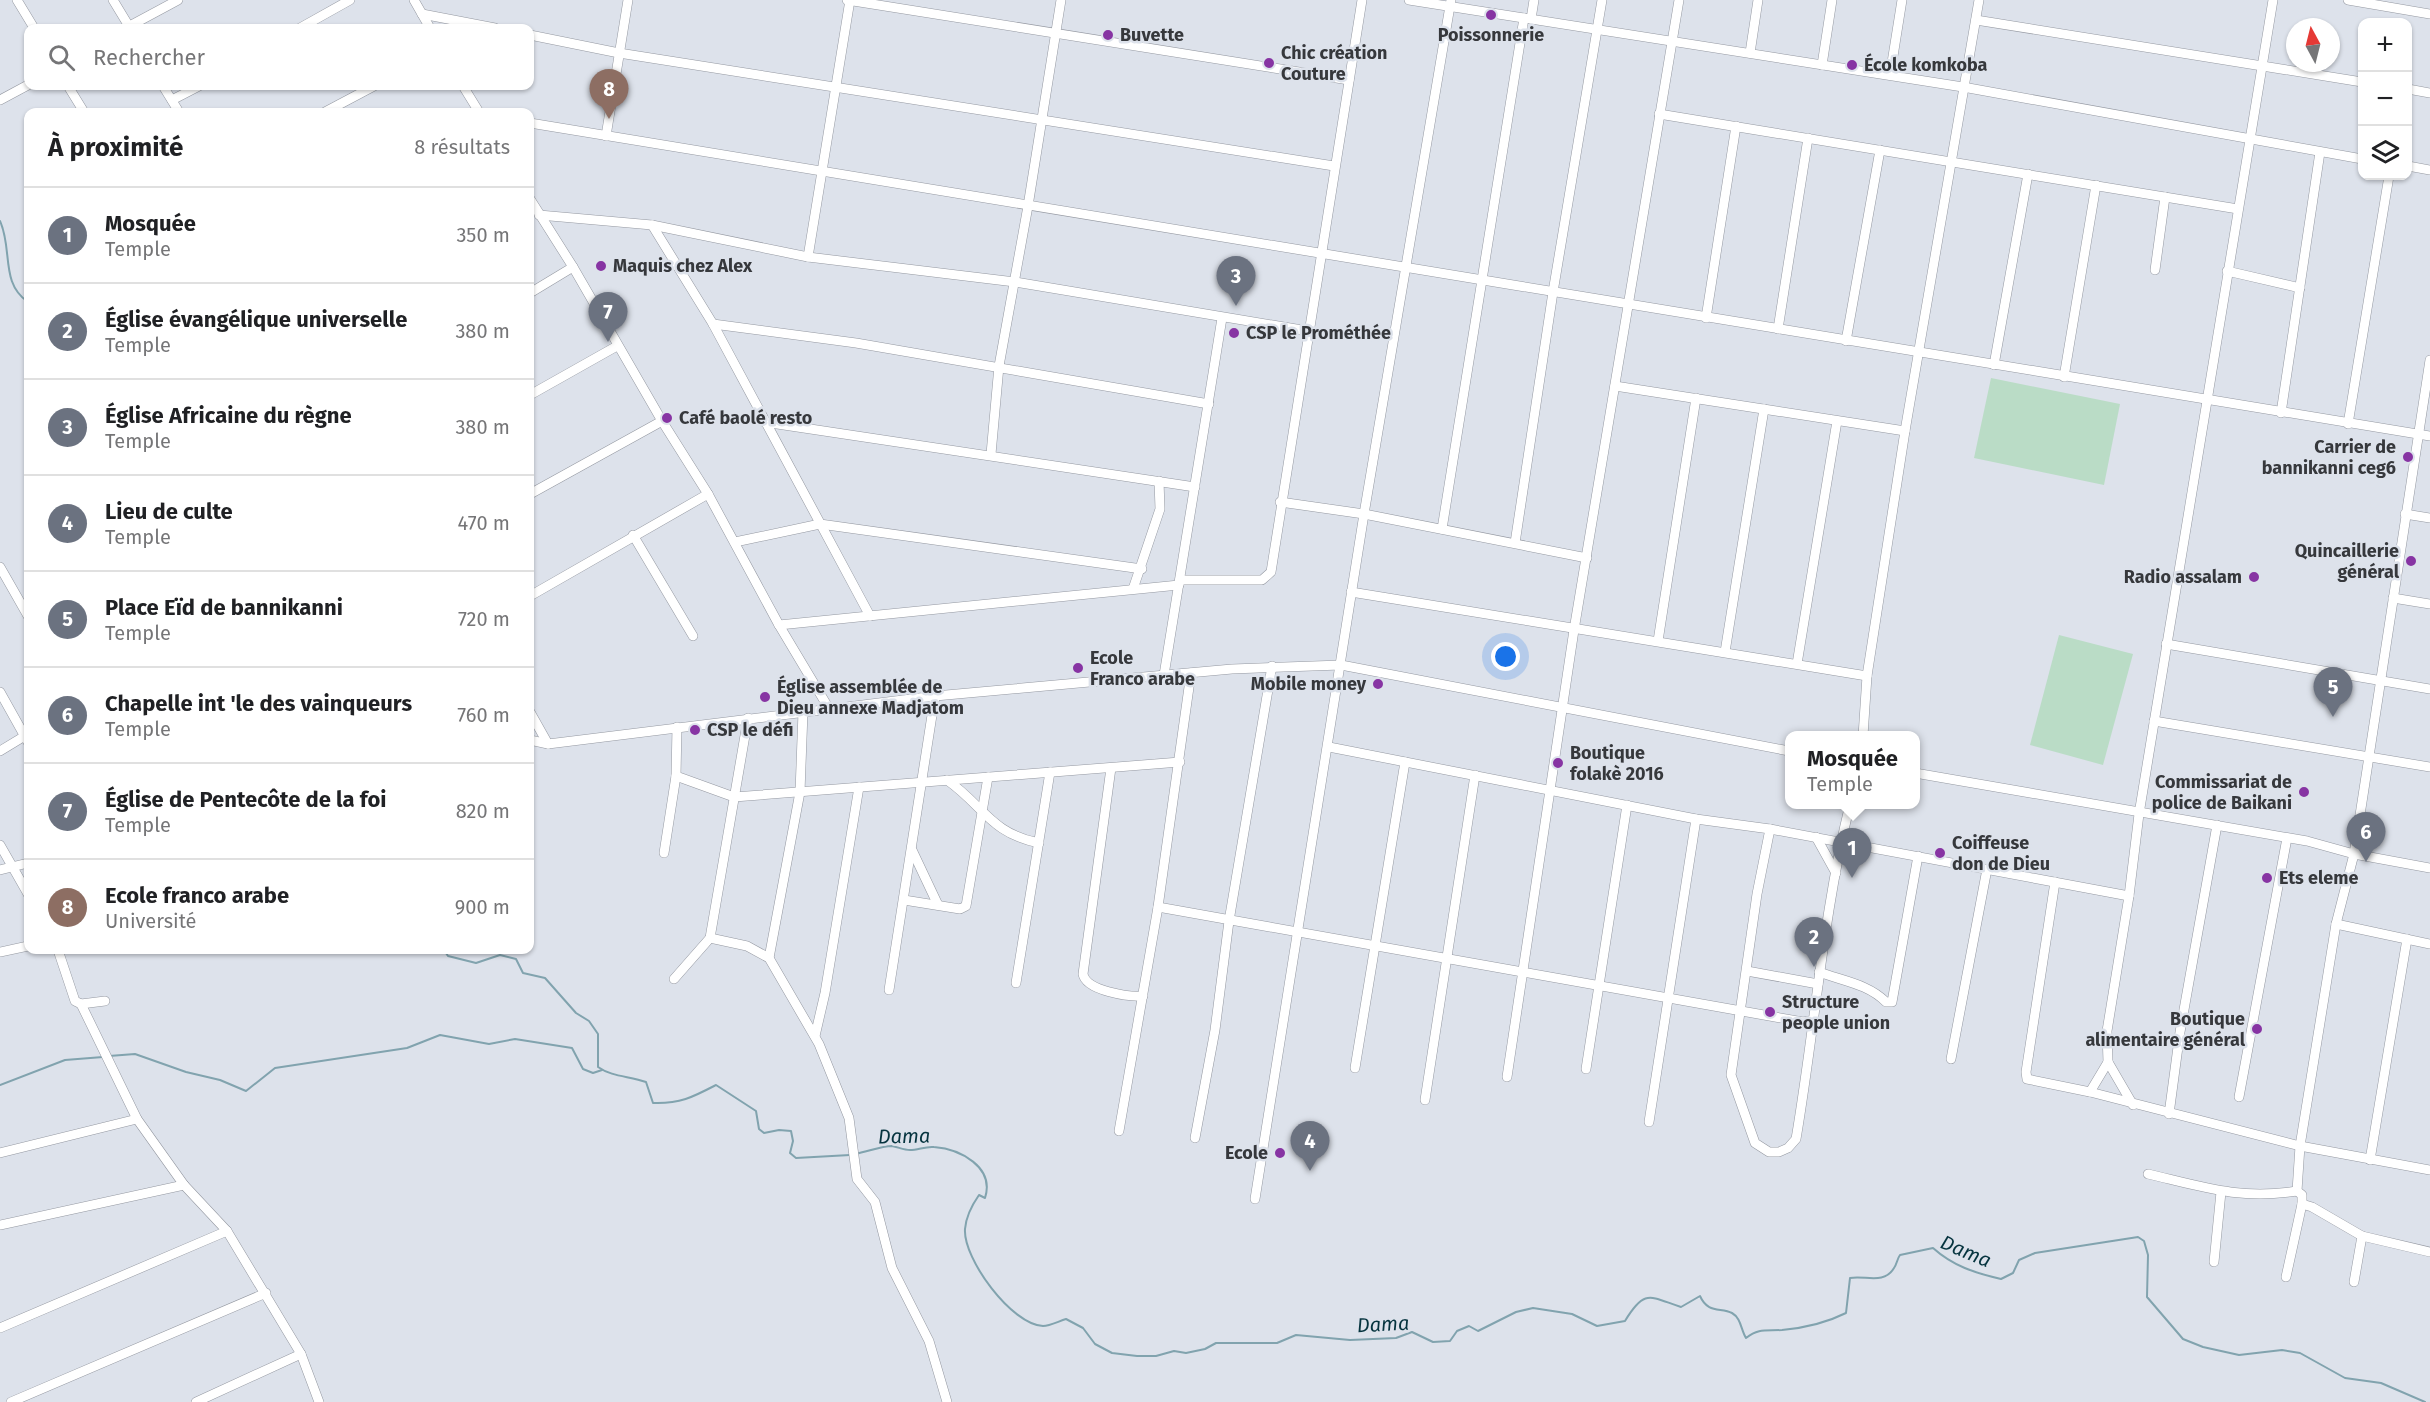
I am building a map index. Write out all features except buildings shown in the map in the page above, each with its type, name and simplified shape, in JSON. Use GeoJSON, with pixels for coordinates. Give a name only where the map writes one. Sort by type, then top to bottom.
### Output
{"type":"FeatureCollection","features":[{"type":"Feature","properties":{"kind":"street"},"geometry":{"type":"LineString","coordinates":[[17,0],[32,24]]}},
{"type":"Feature","properties":{"kind":"street"},"geometry":{"type":"LineString","coordinates":[[113,0],[126,24]]}},
{"type":"Feature","properties":{"kind":"street"},"geometry":{"type":"LineString","coordinates":[[135,24],[178,0]]}},
{"type":"Feature","properties":{"kind":"street"},"geometry":{"type":"LineString","coordinates":[[307,24],[350,0]]}},
{"type":"Feature","properties":{"kind":"street"},"geometry":{"type":"LineString","coordinates":[[414,0],[428,24]]}},
{"type":"Feature","properties":{"kind":"street"},"geometry":{"type":"LineString","coordinates":[[606,136],[628,0]]}},
{"type":"Feature","properties":{"kind":"street"},"geometry":{"type":"LineString","coordinates":[[808,257],[849,0],[1349,80]]}},
{"type":"Feature","properties":{"kind":"street"},"geometry":{"type":"LineString","coordinates":[[991,454],[999,366],[1028,206],[1061,0]]}},
{"type":"Feature","properties":{"kind":"street"},"geometry":{"type":"LineString","coordinates":[[779,625],[1179,583],[1262,580],[1268,577],[1362,0]]}},
{"type":"Feature","properties":{"kind":"street"},"geometry":{"type":"LineString","coordinates":[[1409,0],[1451,3],[1527,19],[1963,87],[2358,158]]}},
{"type":"Feature","properties":{"kind":"street"},"geometry":{"type":"LineString","coordinates":[[1442,529],[1527,19],[1534,0]]}},
{"type":"Feature","properties":{"kind":"street"},"geometry":{"type":"LineString","coordinates":[[1515,543],[1553,292],[1602,0]]}},
{"type":"Feature","properties":{"kind":"street"},"geometry":{"type":"LineString","coordinates":[[1507,1077],[1627,304],[1680,0]]}},
{"type":"Feature","properties":{"kind":"street"},"geometry":{"type":"LineString","coordinates":[[1750,53],[1758,0]]}},
{"type":"Feature","properties":{"kind":"street"},"geometry":{"type":"LineString","coordinates":[[1822,65],[1832,0]]}},
{"type":"Feature","properties":{"kind":"street"},"geometry":{"type":"LineString","coordinates":[[1890,75],[1902,0]]}},
{"type":"Feature","properties":{"kind":"street"},"geometry":{"type":"LineString","coordinates":[[1863,731],[1867,676],[1905,431],[1979,0]]}},
{"type":"Feature","properties":{"kind":"street"},"geometry":{"type":"LineString","coordinates":[[2133,1105],[2108,1062],[2107,1031],[2166,644],[2273,0]]}},
{"type":"Feature","properties":{"kind":"street"},"geometry":{"type":"LineString","coordinates":[[2348,0],[2430,14]]}},
{"type":"Feature","properties":{"kind":"street"},"geometry":{"type":"LineString","coordinates":[[1255,1199],[1329,747],[1351,592],[1451,3]]}},
{"type":"Feature","properties":{"kind":"street"},"geometry":{"type":"LineString","coordinates":[[422,14],[474,24]]}},
{"type":"Feature","properties":{"kind":"street"},"geometry":{"type":"LineString","coordinates":[[1976,20],[2358,81]]}},
{"type":"Feature","properties":{"kind":"street"},"geometry":{"type":"LineString","coordinates":[[534,36],[619,53],[1334,166]]}},
{"type":"Feature","properties":{"kind":"street"},"geometry":{"type":"LineString","coordinates":[[0,100],[24,87]]}},
{"type":"Feature","properties":{"kind":"street"},"geometry":{"type":"LineString","coordinates":[[70,90],[82,108]]}},
{"type":"Feature","properties":{"kind":"street"},"geometry":{"type":"LineString","coordinates":[[166,90],[177,108]]}},
{"type":"Feature","properties":{"kind":"street"},"geometry":{"type":"LineString","coordinates":[[172,100],[191,90]]}},
{"type":"Feature","properties":{"kind":"street"},"geometry":{"type":"LineString","coordinates":[[333,108],[366,90]]}},
{"type":"Feature","properties":{"kind":"street"},"geometry":{"type":"LineString","coordinates":[[466,90],[477,108]]}},
{"type":"Feature","properties":{"kind":"street"},"geometry":{"type":"LineString","coordinates":[[2412,90],[2430,93]]}},
{"type":"Feature","properties":{"kind":"street"},"geometry":{"type":"LineString","coordinates":[[1659,114],[2238,209]]}},
{"type":"Feature","properties":{"kind":"street"},"geometry":{"type":"LineString","coordinates":[[534,124],[2430,436]]}},
{"type":"Feature","properties":{"kind":"street"},"geometry":{"type":"LineString","coordinates":[[1706,318],[1736,126]]}},
{"type":"Feature","properties":{"kind":"street"},"geometry":{"type":"LineString","coordinates":[[1778,329],[1808,138]]}},
{"type":"Feature","properties":{"kind":"street"},"geometry":{"type":"LineString","coordinates":[[1846,341],[1880,150]]}},
{"type":"Feature","properties":{"kind":"street"},"geometry":{"type":"LineString","coordinates":[[2281,412],[2320,152]]}},
{"type":"Feature","properties":{"kind":"street"},"geometry":{"type":"LineString","coordinates":[[2412,167],[2430,170]]}},
{"type":"Feature","properties":{"kind":"street"},"geometry":{"type":"LineString","coordinates":[[1994,365],[2028,174]]}},
{"type":"Feature","properties":{"kind":"street"},"geometry":{"type":"LineString","coordinates":[[2348,424],[2388,180]]}},
{"type":"Feature","properties":{"kind":"street"},"geometry":{"type":"LineString","coordinates":[[2064,377],[2096,185]]}},
{"type":"Feature","properties":{"kind":"street"},"geometry":{"type":"LineString","coordinates":[[2155,270],[2164,197]]}},
{"type":"Feature","properties":{"kind":"street"},"geometry":{"type":"LineString","coordinates":[[534,207],[573,267],[617,346],[708,494],[779,625],[828,707]]}},
{"type":"Feature","properties":{"kind":"street"},"geometry":{"type":"LineString","coordinates":[[539,215],[652,225],[808,257],[1015,282],[1308,331]]}},
{"type":"Feature","properties":{"kind":"street"},"geometry":{"type":"LineString","coordinates":[[652,225],[712,324],[870,616]]}},
{"type":"Feature","properties":{"kind":"street"},"geometry":{"type":"LineString","coordinates":[[534,291],[573,267]]}},
{"type":"Feature","properties":{"kind":"street"},"geometry":{"type":"LineString","coordinates":[[2227,271],[2300,288]]}},
{"type":"Feature","properties":{"kind":"street"},"geometry":{"type":"LineString","coordinates":[[1164,675],[1222,318]]}},
{"type":"Feature","properties":{"kind":"street"},"geometry":{"type":"LineString","coordinates":[[712,324],[855,343],[999,366],[1209,404]]}},
{"type":"Feature","properties":{"kind":"street"},"geometry":{"type":"LineString","coordinates":[[534,393],[617,346]]}},
{"type":"Feature","properties":{"kind":"street"},"geometry":{"type":"LineString","coordinates":[[2297,1191],[2300,1146],[2336,924],[2354,854],[2430,360]]}},
{"type":"Feature","properties":{"kind":"street"},"geometry":{"type":"LineString","coordinates":[[1615,386],[1905,431]]}},
{"type":"Feature","properties":{"kind":"street"},"geometry":{"type":"LineString","coordinates":[[1658,641],[1696,398]]}},
{"type":"Feature","properties":{"kind":"street"},"geometry":{"type":"LineString","coordinates":[[1725,652],[1764,409]]}},
{"type":"Feature","properties":{"kind":"street"},"geometry":{"type":"LineString","coordinates":[[1797,664],[1837,420]]}},
{"type":"Feature","properties":{"kind":"street"},"geometry":{"type":"LineString","coordinates":[[534,492],[662,421]]}},
{"type":"Feature","properties":{"kind":"street"},"geometry":{"type":"LineString","coordinates":[[764,422],[991,454],[1195,487]]}},
{"type":"Feature","properties":{"kind":"street"},"geometry":{"type":"LineString","coordinates":[[1133,589],[1142,569],[1160,509],[1159,481]]}},
{"type":"Feature","properties":{"kind":"street"},"geometry":{"type":"LineString","coordinates":[[534,594],[708,494]]}},
{"type":"Feature","properties":{"kind":"street"},"geometry":{"type":"LineString","coordinates":[[1280,502],[1364,514],[1587,558]]}},
{"type":"Feature","properties":{"kind":"street"},"geometry":{"type":"LineString","coordinates":[[2405,514],[2430,518]]}},
{"type":"Feature","properties":{"kind":"street"},"geometry":{"type":"LineString","coordinates":[[735,542],[820,524],[1142,569]]}},
{"type":"Feature","properties":{"kind":"street"},"geometry":{"type":"LineString","coordinates":[[633,535],[693,636]]}},
{"type":"Feature","properties":{"kind":"street"},"geometry":{"type":"LineString","coordinates":[[0,567],[24,609]]}},
{"type":"Feature","properties":{"kind":"street"},"geometry":{"type":"LineString","coordinates":[[1351,592],[1867,676]]}},
{"type":"Feature","properties":{"kind":"street"},"geometry":{"type":"LineString","coordinates":[[2393,598],[2430,604]]}},
{"type":"Feature","properties":{"kind":"street"},"geometry":{"type":"LineString","coordinates":[[2166,644],[2430,689]]}},
{"type":"Feature","properties":{"kind":"street"},"geometry":{"type":"LineString","coordinates":[[534,741],[548,744],[828,707],[935,696],[1272,666],[1341,665],[1785,750]]}},
{"type":"Feature","properties":{"kind":"street"},"geometry":{"type":"LineString","coordinates":[[1195,1138],[1215,1030],[1229,921],[1272,666]]}},
{"type":"Feature","properties":{"kind":"street"},"geometry":{"type":"LineString","coordinates":[[1119,1131],[1158,907],[1191,673]]}},
{"type":"Feature","properties":{"kind":"street"},"geometry":{"type":"LineString","coordinates":[[0,692],[24,732]]}},
{"type":"Feature","properties":{"kind":"street"},"geometry":{"type":"LineString","coordinates":[[889,990],[935,696]]}},
{"type":"Feature","properties":{"kind":"street"},"geometry":{"type":"LineString","coordinates":[[769,958],[800,792],[803,711]]}},
{"type":"Feature","properties":{"kind":"street"},"geometry":{"type":"LineString","coordinates":[[674,979],[710,938],[748,718]]}},
{"type":"Feature","properties":{"kind":"street"},"geometry":{"type":"LineString","coordinates":[[534,719],[548,744]]}},
{"type":"Feature","properties":{"kind":"street"},"geometry":{"type":"LineString","coordinates":[[2154,720],[2430,767]]}},
{"type":"Feature","properties":{"kind":"street"},"geometry":{"type":"LineString","coordinates":[[664,853],[676,776],[676,726]]}},
{"type":"Feature","properties":{"kind":"street"},"geometry":{"type":"LineString","coordinates":[[0,750],[24,738]]}},
{"type":"Feature","properties":{"kind":"street"},"geometry":{"type":"LineString","coordinates":[[1329,747],[1696,819],[1815,837],[2129,896]]}},
{"type":"Feature","properties":{"kind":"street"},"geometry":{"type":"LineString","coordinates":[[676,776],[734,797],[1180,762]]}},
{"type":"Feature","properties":{"kind":"street"},"geometry":{"type":"LineString","coordinates":[[1356,1068],[1405,762]]}},
{"type":"Feature","properties":{"kind":"street"},"geometry":{"type":"LineString","coordinates":[[1111,768],[1083,974],[1084,979],[1104,990],[1143,996]]}},
{"type":"Feature","properties":{"kind":"street"},"geometry":{"type":"LineString","coordinates":[[1016,983],[1050,772]]}},
{"type":"Feature","properties":{"kind":"street"},"geometry":{"type":"LineString","coordinates":[[1920,774],[2139,814],[2217,825],[2430,868]]}},
{"type":"Feature","properties":{"kind":"street"},"geometry":{"type":"LineString","coordinates":[[1425,1100],[1475,775]]}},
{"type":"Feature","properties":{"kind":"street"},"geometry":{"type":"LineString","coordinates":[[904,900],[960,909],[966,906],[988,777]]}},
{"type":"Feature","properties":{"kind":"street"},"geometry":{"type":"LineString","coordinates":[[947,780],[974,800],[989,821],[1022,840],[1039,843]]}},
{"type":"Feature","properties":{"kind":"street"},"geometry":{"type":"LineString","coordinates":[[815,1036],[825,993],[859,787]]}},
{"type":"Feature","properties":{"kind":"street"},"geometry":{"type":"LineString","coordinates":[[1586,1068],[1628,805]]}},
{"type":"Feature","properties":{"kind":"street"},"geometry":{"type":"LineString","coordinates":[[1770,829],[1757,894],[1731,1075],[1755,1143],[1769,1152],[1788,1148],[1796,1138],[1815,1020],[1819,972],[1849,809]]}},
{"type":"Feature","properties":{"kind":"street"},"geometry":{"type":"LineString","coordinates":[[1649,1122],[1670,999],[1696,819]]}},
{"type":"Feature","properties":{"kind":"street"},"geometry":{"type":"LineString","coordinates":[[2169,1114],[2180,1032],[2217,825]]}},
{"type":"Feature","properties":{"kind":"street"},"geometry":{"type":"LineString","coordinates":[[1815,837],[1836,873]]}},
{"type":"Feature","properties":{"kind":"street"},"geometry":{"type":"LineString","coordinates":[[2239,1097],[2287,838]]}},
{"type":"Feature","properties":{"kind":"street"},"geometry":{"type":"LineString","coordinates":[[0,845],[24,887]]}},
{"type":"Feature","properties":{"kind":"street"},"geometry":{"type":"LineString","coordinates":[[912,850],[938,905]]}},
{"type":"Feature","properties":{"kind":"street"},"geometry":{"type":"LineString","coordinates":[[1819,972],[1863,986],[1877,993],[1886,1002],[1892,1002],[1918,856]]}},
{"type":"Feature","properties":{"kind":"street"},"geometry":{"type":"LineString","coordinates":[[0,870],[24,864]]}},
{"type":"Feature","properties":{"kind":"street"},"geometry":{"type":"LineString","coordinates":[[1951,1059],[1987,869]]}},
{"type":"Feature","properties":{"kind":"street"},"geometry":{"type":"LineString","coordinates":[[2055,882],[2025,1076],[2027,1079],[2090,1092],[2133,1105],[2300,1146],[2430,1170]]}},
{"type":"Feature","properties":{"kind":"street"},"geometry":{"type":"LineString","coordinates":[[1158,907],[1803,1022],[1815,1020]]}},
{"type":"Feature","properties":{"kind":"street"},"geometry":{"type":"LineString","coordinates":[[2336,924],[2430,944]]}},
{"type":"Feature","properties":{"kind":"street"},"geometry":{"type":"LineString","coordinates":[[710,938],[747,946],[769,958],[815,1036],[849,1118],[857,1179],[875,1202],[892,1268],[929,1341],[947,1402]]}},
{"type":"Feature","properties":{"kind":"street"},"geometry":{"type":"LineString","coordinates":[[2370,1160],[2407,939]]}},
{"type":"Feature","properties":{"kind":"street"},"geometry":{"type":"LineString","coordinates":[[0,952],[24,947]]}},
{"type":"Feature","properties":{"kind":"street"},"geometry":{"type":"LineString","coordinates":[[59,954],[70,992],[75,1001],[81,1004],[105,1001]]}},
{"type":"Feature","properties":{"kind":"street"},"geometry":{"type":"LineString","coordinates":[[1747,971],[1818,984]]}},
{"type":"Feature","properties":{"kind":"street"},"geometry":{"type":"LineString","coordinates":[[81,1004],[137,1119],[184,1185],[227,1231],[301,1354],[319,1402]]}},
{"type":"Feature","properties":{"kind":"street"},"geometry":{"type":"LineString","coordinates":[[2090,1092],[2108,1062]]}},
{"type":"Feature","properties":{"kind":"street"},"geometry":{"type":"LineString","coordinates":[[0,1153],[137,1119]]}},
{"type":"Feature","properties":{"kind":"street"},"geometry":{"type":"LineString","coordinates":[[2148,1174],[2221,1191],[2257,1196],[2297,1191],[2302,1195],[2302,1204],[2286,1277]]}},
{"type":"Feature","properties":{"kind":"street"},"geometry":{"type":"LineString","coordinates":[[0,1225],[184,1185]]}},
{"type":"Feature","properties":{"kind":"street"},"geometry":{"type":"LineString","coordinates":[[2214,1262],[2221,1191]]}},
{"type":"Feature","properties":{"kind":"street"},"geometry":{"type":"LineString","coordinates":[[2302,1204],[2312,1207],[2362,1236],[2430,1252]]}},
{"type":"Feature","properties":{"kind":"street"},"geometry":{"type":"LineString","coordinates":[[0,1328],[227,1231]]}},
{"type":"Feature","properties":{"kind":"street"},"geometry":{"type":"LineString","coordinates":[[2354,1281],[2362,1236]]}},
{"type":"Feature","properties":{"kind":"street"},"geometry":{"type":"LineString","coordinates":[[14,1402],[266,1293]]}},
{"type":"Feature","properties":{"kind":"street"},"geometry":{"type":"LineString","coordinates":[[196,1402],[301,1354]]}},
{"type":"Feature","properties":{"kind":"green space"},"geometry":{"type":"Polygon","coordinates":[[[1991,378],[2120,404],[2104,485],[1974,458],[1991,378]]]}},
{"type":"Feature","properties":{"kind":"green space"},"geometry":{"type":"Polygon","coordinates":[[[2059,635],[2133,654],[2103,765],[2030,745],[2059,635]]]}},
{"type":"Feature","properties":{"kind":"waterway","name":"Dama"},"geometry":{"type":"LineString","coordinates":[[0,221],[4,232],[10,276],[19,294],[24,298]]}},
{"type":"Feature","properties":{"kind":"waterway","name":"Dama"},"geometry":{"type":"LineString","coordinates":[[447,954],[476,963],[500,955],[516,959],[523,973],[545,978],[576,1013],[589,1021],[598,1034],[598,1067],[609,1073],[646,1082],[653,1103],[686,1099],[716,1085],[756,1111],[759,1129],[764,1133],[779,1130],[791,1131],[793,1141],[790,1153],[796,1158],[850,1155]]}},
{"type":"Feature","properties":{"kind":"waterway"},"geometry":{"type":"LineString","coordinates":[[109,1056],[135,1054],[186,1072],[220,1080],[246,1091],[275,1068],[407,1048],[440,1035],[489,1044],[515,1039],[572,1048],[583,1069],[593,1073],[602,1070]]}},
{"type":"Feature","properties":{"kind":"waterway"},"geometry":{"type":"LineString","coordinates":[[0,1085],[65,1060],[103,1057]]}},
{"type":"Feature","properties":{"kind":"waterway","name":"Dama"},"geometry":{"type":"LineString","coordinates":[[855,1154],[888,1146],[906,1150],[934,1147],[954,1151],[973,1162],[985,1177],[987,1187],[985,1198],[979,1195],[972,1207],[965,1229],[972,1257],[981,1273],[1004,1303],[1017,1315],[1031,1323],[1043,1326],[1066,1319],[1083,1328],[1095,1344],[1112,1353],[1156,1356],[1174,1351],[1186,1353],[1205,1349],[1216,1343],[1277,1343],[1296,1335],[1350,1340],[1396,1338],[1412,1332],[1433,1342],[1450,1341],[1457,1331],[1469,1326],[1478,1331],[1516,1312],[1533,1308],[1572,1314],[1597,1326],[1625,1321],[1643,1299],[1655,1298],[1681,1307],[1700,1296],[1703,1302],[1711,1308],[1728,1311],[1735,1315],[1746,1338],[1759,1331],[1790,1329],[1815,1324],[1846,1313],[1850,1278],[1885,1276],[1894,1268],[1900,1255],[1933,1248],[1948,1260],[1965,1268],[2001,1279],[2013,1273],[2019,1260],[2035,1253],[2138,1237],[2144,1241],[2148,1255],[2147,1297],[2183,1339],[2203,1347],[2239,1355],[2282,1350],[2300,1353],[2345,1378],[2381,1383],[2425,1402]]}},
{"type":"Feature","properties":{"kind":"place","name":"Poissonnerie"},"geometry":{"type":"Point","coordinates":[1491,15]}},
{"type":"Feature","properties":{"kind":"place","name":"Buvette"},"geometry":{"type":"Point","coordinates":[1108,35]}},
{"type":"Feature","properties":{"kind":"place","name":"Chic création Couture"},"geometry":{"type":"Point","coordinates":[1269,63]}},
{"type":"Feature","properties":{"kind":"place","name":"École komkoba"},"geometry":{"type":"Point","coordinates":[1852,65]}},
{"type":"Feature","properties":{"kind":"place","name":"Ecole franco arabe"},"geometry":{"type":"Point","coordinates":[609,119]}},
{"type":"Feature","properties":{"kind":"place","name":"Maquis chez Alex"},"geometry":{"type":"Point","coordinates":[601,266]}},
{"type":"Feature","properties":{"kind":"place","name":"Église Africaine du règne"},"geometry":{"type":"Point","coordinates":[1236,306]}},
{"type":"Feature","properties":{"kind":"place","name":"CSP le Prométhée"},"geometry":{"type":"Point","coordinates":[1234,333]}},
{"type":"Feature","properties":{"kind":"place","name":"Église de Pentecôte de la foi"},"geometry":{"type":"Point","coordinates":[608,342]}},
{"type":"Feature","properties":{"kind":"place","name":"Café baolé resto"},"geometry":{"type":"Point","coordinates":[667,418]}},
{"type":"Feature","properties":{"kind":"place","name":"Carrier de bannikanni ceg6"},"geometry":{"type":"Point","coordinates":[2408,457]}},
{"type":"Feature","properties":{"kind":"place","name":"Quincaillerie général"},"geometry":{"type":"Point","coordinates":[2411,561]}},
{"type":"Feature","properties":{"kind":"place","name":"Radio assalam"},"geometry":{"type":"Point","coordinates":[2254,577]}},
{"type":"Feature","properties":{"kind":"place","name":"Ecole Franco arabe"},"geometry":{"type":"Point","coordinates":[1078,668]}},
{"type":"Feature","properties":{"kind":"place","name":"Mobile money"},"geometry":{"type":"Point","coordinates":[1378,684]}},
{"type":"Feature","properties":{"kind":"place","name":"Église assemblée de Dieu annexe Madjatom"},"geometry":{"type":"Point","coordinates":[765,697]}},
{"type":"Feature","properties":{"kind":"place","name":"Place Eïd de bannikanni"},"geometry":{"type":"Point","coordinates":[2333,717]}},
{"type":"Feature","properties":{"kind":"place","name":"CSP le défi"},"geometry":{"type":"Point","coordinates":[695,730]}},
{"type":"Feature","properties":{"kind":"place","name":"Boutique folakè 2016"},"geometry":{"type":"Point","coordinates":[1558,763]}},
{"type":"Feature","properties":{"kind":"place","name":"Commissariat de police de Baikani"},"geometry":{"type":"Point","coordinates":[2304,792]}},
{"type":"Feature","properties":{"kind":"place","name":"Coiffeuse don de Dieu"},"geometry":{"type":"Point","coordinates":[1940,853]}},
{"type":"Feature","properties":{"kind":"place","name":"Chapelle int 'le des vainqueurs"},"geometry":{"type":"Point","coordinates":[2366,862]}},
{"type":"Feature","properties":{"kind":"place","name":"Mosquée"},"geometry":{"type":"Point","coordinates":[1852,878]}},
{"type":"Feature","properties":{"kind":"place","name":"Ets eleme"},"geometry":{"type":"Point","coordinates":[2267,878]}},
{"type":"Feature","properties":{"kind":"place","name":"Église évangélique universelle"},"geometry":{"type":"Point","coordinates":[1814,967]}},
{"type":"Feature","properties":{"kind":"place","name":"Structure people union"},"geometry":{"type":"Point","coordinates":[1770,1012]}},
{"type":"Feature","properties":{"kind":"place","name":"Boutique alimentaire général"},"geometry":{"type":"Point","coordinates":[2257,1029]}},
{"type":"Feature","properties":{"kind":"place","name":"Ecole"},"geometry":{"type":"Point","coordinates":[1280,1153]}},
{"type":"Feature","properties":{"kind":"place","name":"Lieu de culte"},"geometry":{"type":"Point","coordinates":[1310,1171]}}]}
